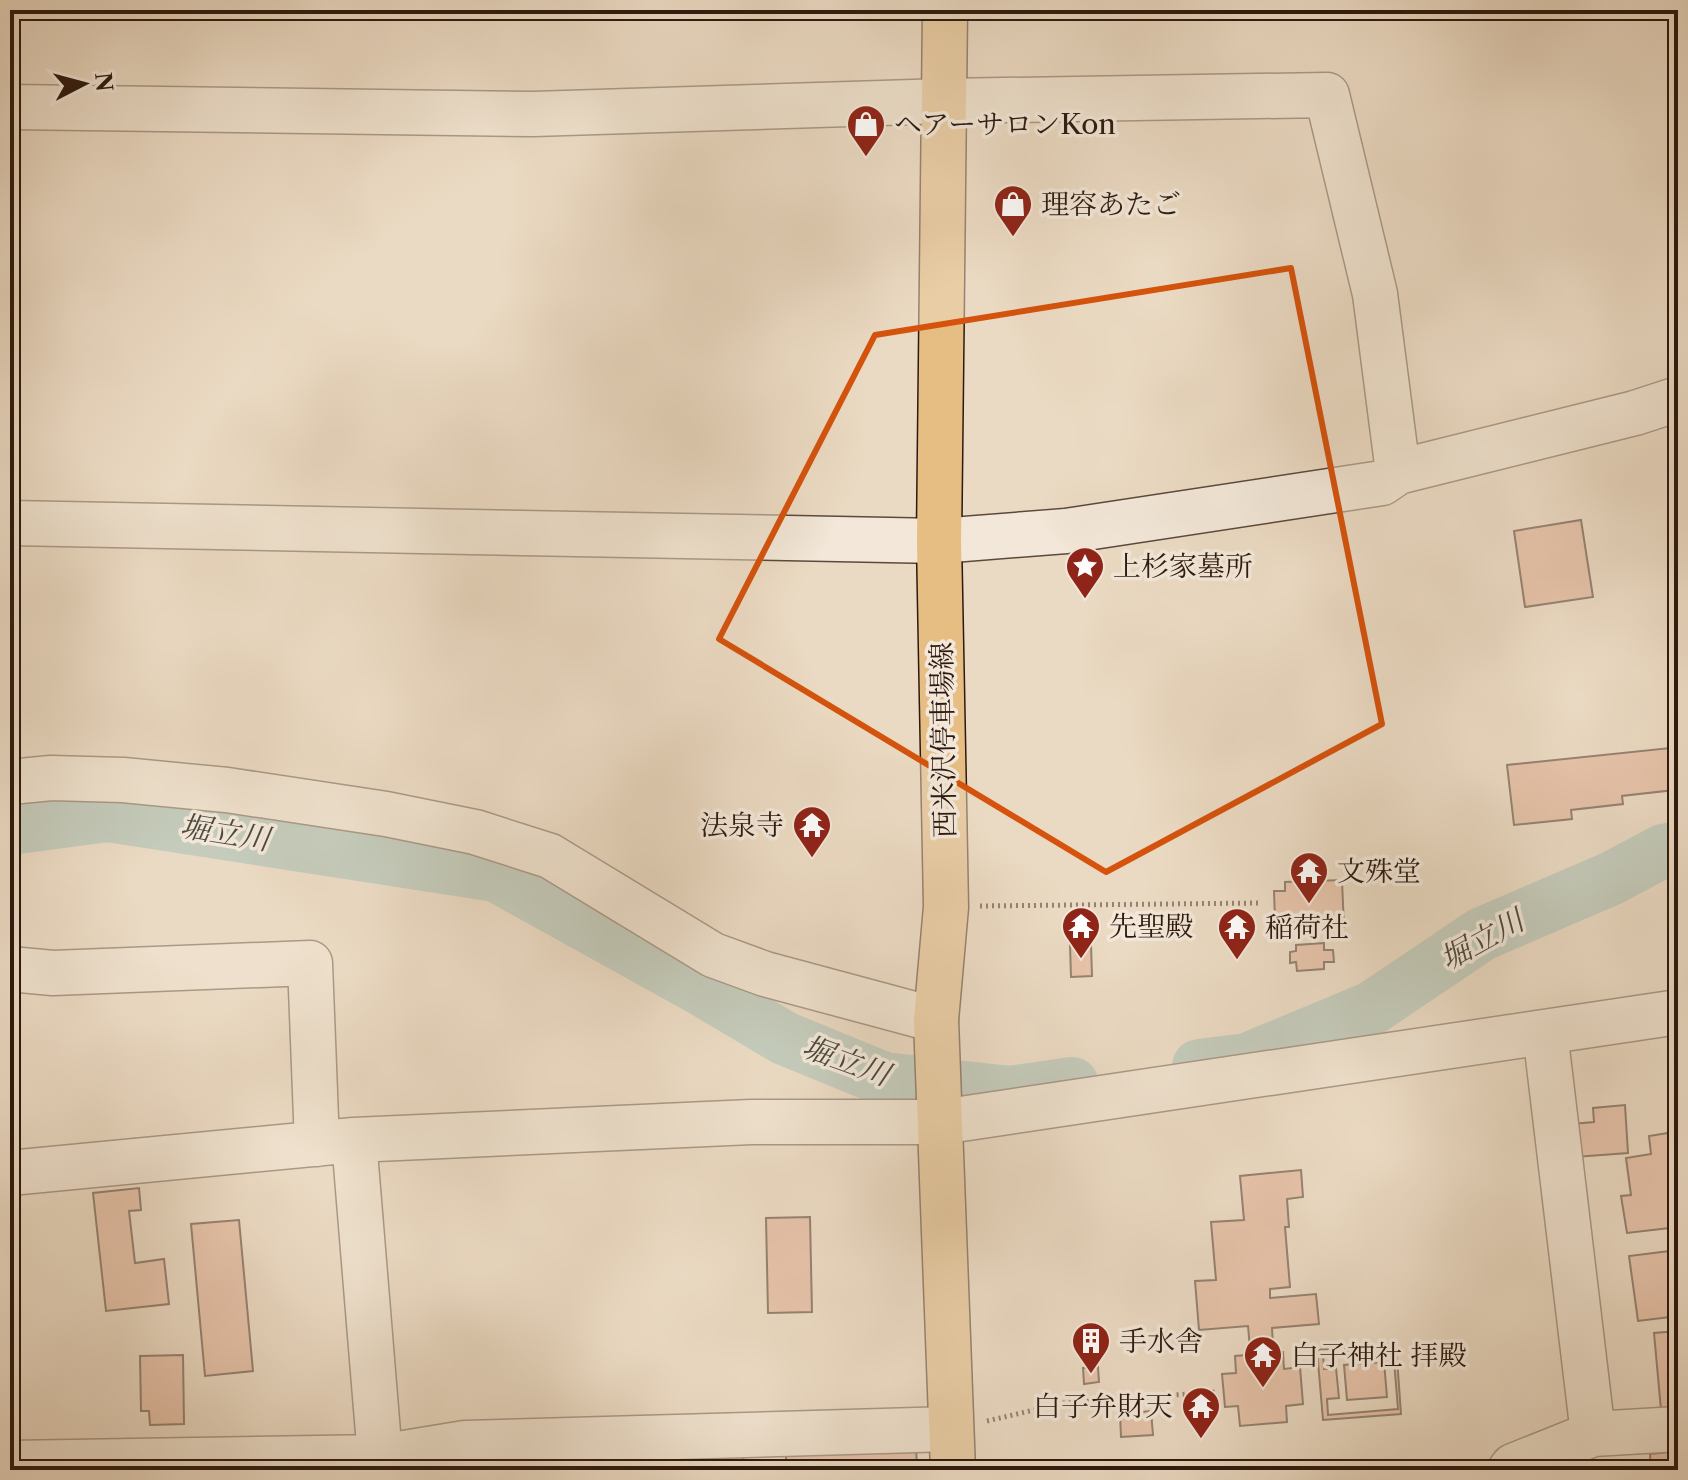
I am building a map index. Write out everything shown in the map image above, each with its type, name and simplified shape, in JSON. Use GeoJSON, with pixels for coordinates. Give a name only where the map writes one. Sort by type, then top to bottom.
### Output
{"type":"FeatureCollection","features":[{"type":"Feature","properties":{"kind":"main road","name":"西米沢停車場線"},"geometry":{"type":"LineString","coordinates":[[945,10],[939,541],[946,907],[936,1020],[952,1449]]}},
{"type":"Feature","properties":{"kind":"street"},"geometry":{"type":"LineString","coordinates":[[10,107],[533,114],[945,101],[1327,95],[1375,294],[1398,472]]}},
{"type":"Feature","properties":{"kind":"street"},"geometry":{"type":"LineString","coordinates":[[10,523],[939,541],[1066,531],[1382,483],[1398,472],[1635,413],[1678,399]]}},
{"type":"Feature","properties":{"kind":"street"},"geometry":{"type":"LineString","coordinates":[[10,782],[51,778],[123,780],[212,789],[386,814],[475,832],[550,856],[713,955],[765,974],[936,1020]]}},
{"type":"Feature","properties":{"kind":"street"},"geometry":{"type":"LineString","coordinates":[[10,969],[53,973],[310,963],[380,1457]]}},
{"type":"Feature","properties":{"kind":"street"},"geometry":{"type":"LineString","coordinates":[[10,1173],[335,1142],[940,1115],[1678,1012]]}},
{"type":"Feature","properties":{"kind":"street"},"geometry":{"type":"LineString","coordinates":[[1545,1032],[1593,1434]]}},
{"type":"Feature","properties":{"kind":"street"},"geometry":{"type":"LineString","coordinates":[[1510,1470],[1513,1466],[1593,1434],[1678,1429]]}},
{"type":"Feature","properties":{"kind":"street"},"geometry":{"type":"LineString","coordinates":[[10,1463],[952,1449]]}},
{"type":"Feature","properties":{"kind":"path"},"geometry":{"type":"LineString","coordinates":[[946,907],[1259,903]]}},
{"type":"Feature","properties":{"kind":"path"},"geometry":{"type":"LineString","coordinates":[[952,1449],[1064,1403],[1216,1392]]}},
{"type":"Feature","properties":{"kind":"highlighted area"},"geometry":{"type":"Polygon","coordinates":[[[1291,268],[1382,724],[1106,872],[719,639],[875,335],[1291,268]]]}},
{"type":"Feature","properties":{"kind":"building"},"geometry":{"type":"Polygon","coordinates":[[[1581,520],[1593,597],[1525,607],[1514,531],[1581,520]]]}},
{"type":"Feature","properties":{"kind":"building"},"geometry":{"type":"Polygon","coordinates":[[[1670,748],[1674,790],[1622,796],[1623,804],[1571,810],[1572,819],[1514,825],[1507,765],[1670,748]]]}},
{"type":"Feature","properties":{"kind":"building","name":"文殊堂"},"geometry":{"type":"Polygon","coordinates":[[[1342,880],[1344,927],[1286,929],[1286,919],[1275,920],[1274,891],[1285,891],[1285,882],[1342,880]]]}},
{"type":"Feature","properties":{"kind":"building"},"geometry":{"type":"Polygon","coordinates":[[[1324,943],[1324,950],[1333,950],[1334,962],[1324,962],[1324,969],[1297,971],[1296,962],[1290,963],[1290,952],[1296,951],[1296,945],[1324,943]]]}},
{"type":"Feature","properties":{"kind":"building","name":"先聖殿"},"geometry":{"type":"Polygon","coordinates":[[[1091,944],[1092,976],[1071,977],[1070,945],[1091,944]]]}},
{"type":"Feature","properties":{"kind":"building"},"geometry":{"type":"Polygon","coordinates":[[[1625,1105],[1628,1153],[1575,1157],[1572,1124],[1594,1122],[1593,1108],[1625,1105]]]}},
{"type":"Feature","properties":{"kind":"building"},"geometry":{"type":"Polygon","coordinates":[[[1674,1132],[1678,1159],[1678,1227],[1627,1233],[1621,1196],[1631,1195],[1626,1158],[1651,1154],[1649,1136],[1674,1132]]]}},
{"type":"Feature","properties":{"kind":"building"},"geometry":{"type":"Polygon","coordinates":[[[1301,1170],[1303,1197],[1287,1199],[1289,1227],[1285,1227],[1290,1287],[1270,1289],[1270,1298],[1316,1294],[1319,1324],[1272,1328],[1273,1346],[1250,1348],[1248,1326],[1199,1330],[1195,1281],[1216,1280],[1211,1222],[1244,1220],[1240,1176],[1301,1170]]]}},
{"type":"Feature","properties":{"kind":"building"},"geometry":{"type":"Polygon","coordinates":[[[139,1188],[141,1210],[129,1211],[135,1263],[164,1259],[169,1304],[106,1311],[93,1193],[139,1188]]]}},
{"type":"Feature","properties":{"kind":"building"},"geometry":{"type":"Polygon","coordinates":[[[810,1217],[812,1312],[768,1313],[766,1218],[810,1217]]]}},
{"type":"Feature","properties":{"kind":"building"},"geometry":{"type":"Polygon","coordinates":[[[239,1220],[253,1371],[205,1376],[191,1224],[239,1220]]]}},
{"type":"Feature","properties":{"kind":"building"},"geometry":{"type":"Polygon","coordinates":[[[1678,1250],[1678,1316],[1638,1321],[1629,1256],[1678,1250]]]}},
{"type":"Feature","properties":{"kind":"building"},"geometry":{"type":"Polygon","coordinates":[[[1678,1331],[1678,1408],[1661,1410],[1654,1333],[1678,1331]]]}},
{"type":"Feature","properties":{"kind":"building"},"geometry":{"type":"Polygon","coordinates":[[[1396,1344],[1401,1414],[1323,1420],[1317,1350],[1396,1344]],[[1393,1348],[1323,1353],[1324,1369],[1336,1368],[1339,1398],[1327,1399],[1328,1415],[1398,1409],[1393,1348]]]}},
{"type":"Feature","properties":{"kind":"building","name":"白子神社 拝殿"},"geometry":{"type":"Polygon","coordinates":[[[1283,1352],[1284,1369],[1300,1367],[1303,1404],[1286,1406],[1287,1422],[1240,1426],[1238,1406],[1225,1407],[1222,1374],[1236,1373],[1235,1356],[1283,1352]]]}},
{"type":"Feature","properties":{"kind":"building"},"geometry":{"type":"Polygon","coordinates":[[[183,1355],[184,1424],[150,1425],[149,1411],[141,1411],[140,1356],[183,1355]]]}},
{"type":"Feature","properties":{"kind":"building"},"geometry":{"type":"Polygon","coordinates":[[[1384,1362],[1387,1397],[1347,1400],[1344,1365],[1384,1362]]]}},
{"type":"Feature","properties":{"kind":"building","name":"手水舎"},"geometry":{"type":"Polygon","coordinates":[[[1098,1367],[1099,1382],[1084,1384],[1083,1368],[1098,1367]]]}},
{"type":"Feature","properties":{"kind":"building"},"geometry":{"type":"Polygon","coordinates":[[[1151,1411],[1153,1435],[1121,1437],[1120,1414],[1151,1411]]]}},
{"type":"Feature","properties":{"kind":"building"},"geometry":{"type":"Polygon","coordinates":[[[916,1445],[917,1470],[786,1470],[786,1447],[916,1445]]]}},
{"type":"Feature","properties":{"kind":"building"},"geometry":{"type":"Polygon","coordinates":[[[741,1450],[745,1464],[772,1463],[772,1470],[516,1470],[516,1457],[741,1450]]]}},
{"type":"Feature","properties":{"kind":"building"},"geometry":{"type":"Polygon","coordinates":[[[1678,1451],[1678,1470],[1651,1470],[1650,1454],[1678,1451]]]}},
{"type":"Feature","properties":{"kind":"building"},"geometry":{"type":"Polygon","coordinates":[[[1641,1461],[1642,1470],[1598,1470],[1598,1465],[1641,1461]]]}},
{"type":"Feature","properties":{"kind":"waterway","name":"堀立川"},"geometry":{"type":"LineString","coordinates":[[10,828],[108,815],[496,875],[784,1038],[884,1079],[1010,1093],[1072,1084]]}},
{"type":"Feature","properties":{"kind":"waterway","name":"堀立川"},"geometry":{"type":"LineString","coordinates":[[1199,1066],[1247,1060],[1372,1008],[1482,934],[1610,879],[1663,851],[1678,848]]}},
{"type":"Feature","properties":{"kind":"place","name":"ヘアーサロンKon"},"geometry":{"type":"Point","coordinates":[866,158]}},
{"type":"Feature","properties":{"kind":"place","name":"理容あたご"},"geometry":{"type":"Point","coordinates":[1013,238]}},
{"type":"Feature","properties":{"kind":"place","name":"上杉家墓所"},"geometry":{"type":"Point","coordinates":[1085,600]}},
{"type":"Feature","properties":{"kind":"place","name":"法泉寺"},"geometry":{"type":"Point","coordinates":[812,859]}},
{"type":"Feature","properties":{"kind":"place","name":"文殊堂"},"geometry":{"type":"Point","coordinates":[1309,905]}},
{"type":"Feature","properties":{"kind":"place","name":"先聖殿"},"geometry":{"type":"Point","coordinates":[1081,960]}},
{"type":"Feature","properties":{"kind":"place","name":"稲荷社"},"geometry":{"type":"Point","coordinates":[1237,961]}},
{"type":"Feature","properties":{"kind":"place","name":"手水舎"},"geometry":{"type":"Point","coordinates":[1091,1375]}},
{"type":"Feature","properties":{"kind":"place","name":"白子神社 拝殿"},"geometry":{"type":"Point","coordinates":[1263,1389]}},
{"type":"Feature","properties":{"kind":"place","name":"白子弁財天"},"geometry":{"type":"Point","coordinates":[1201,1440]}}]}
